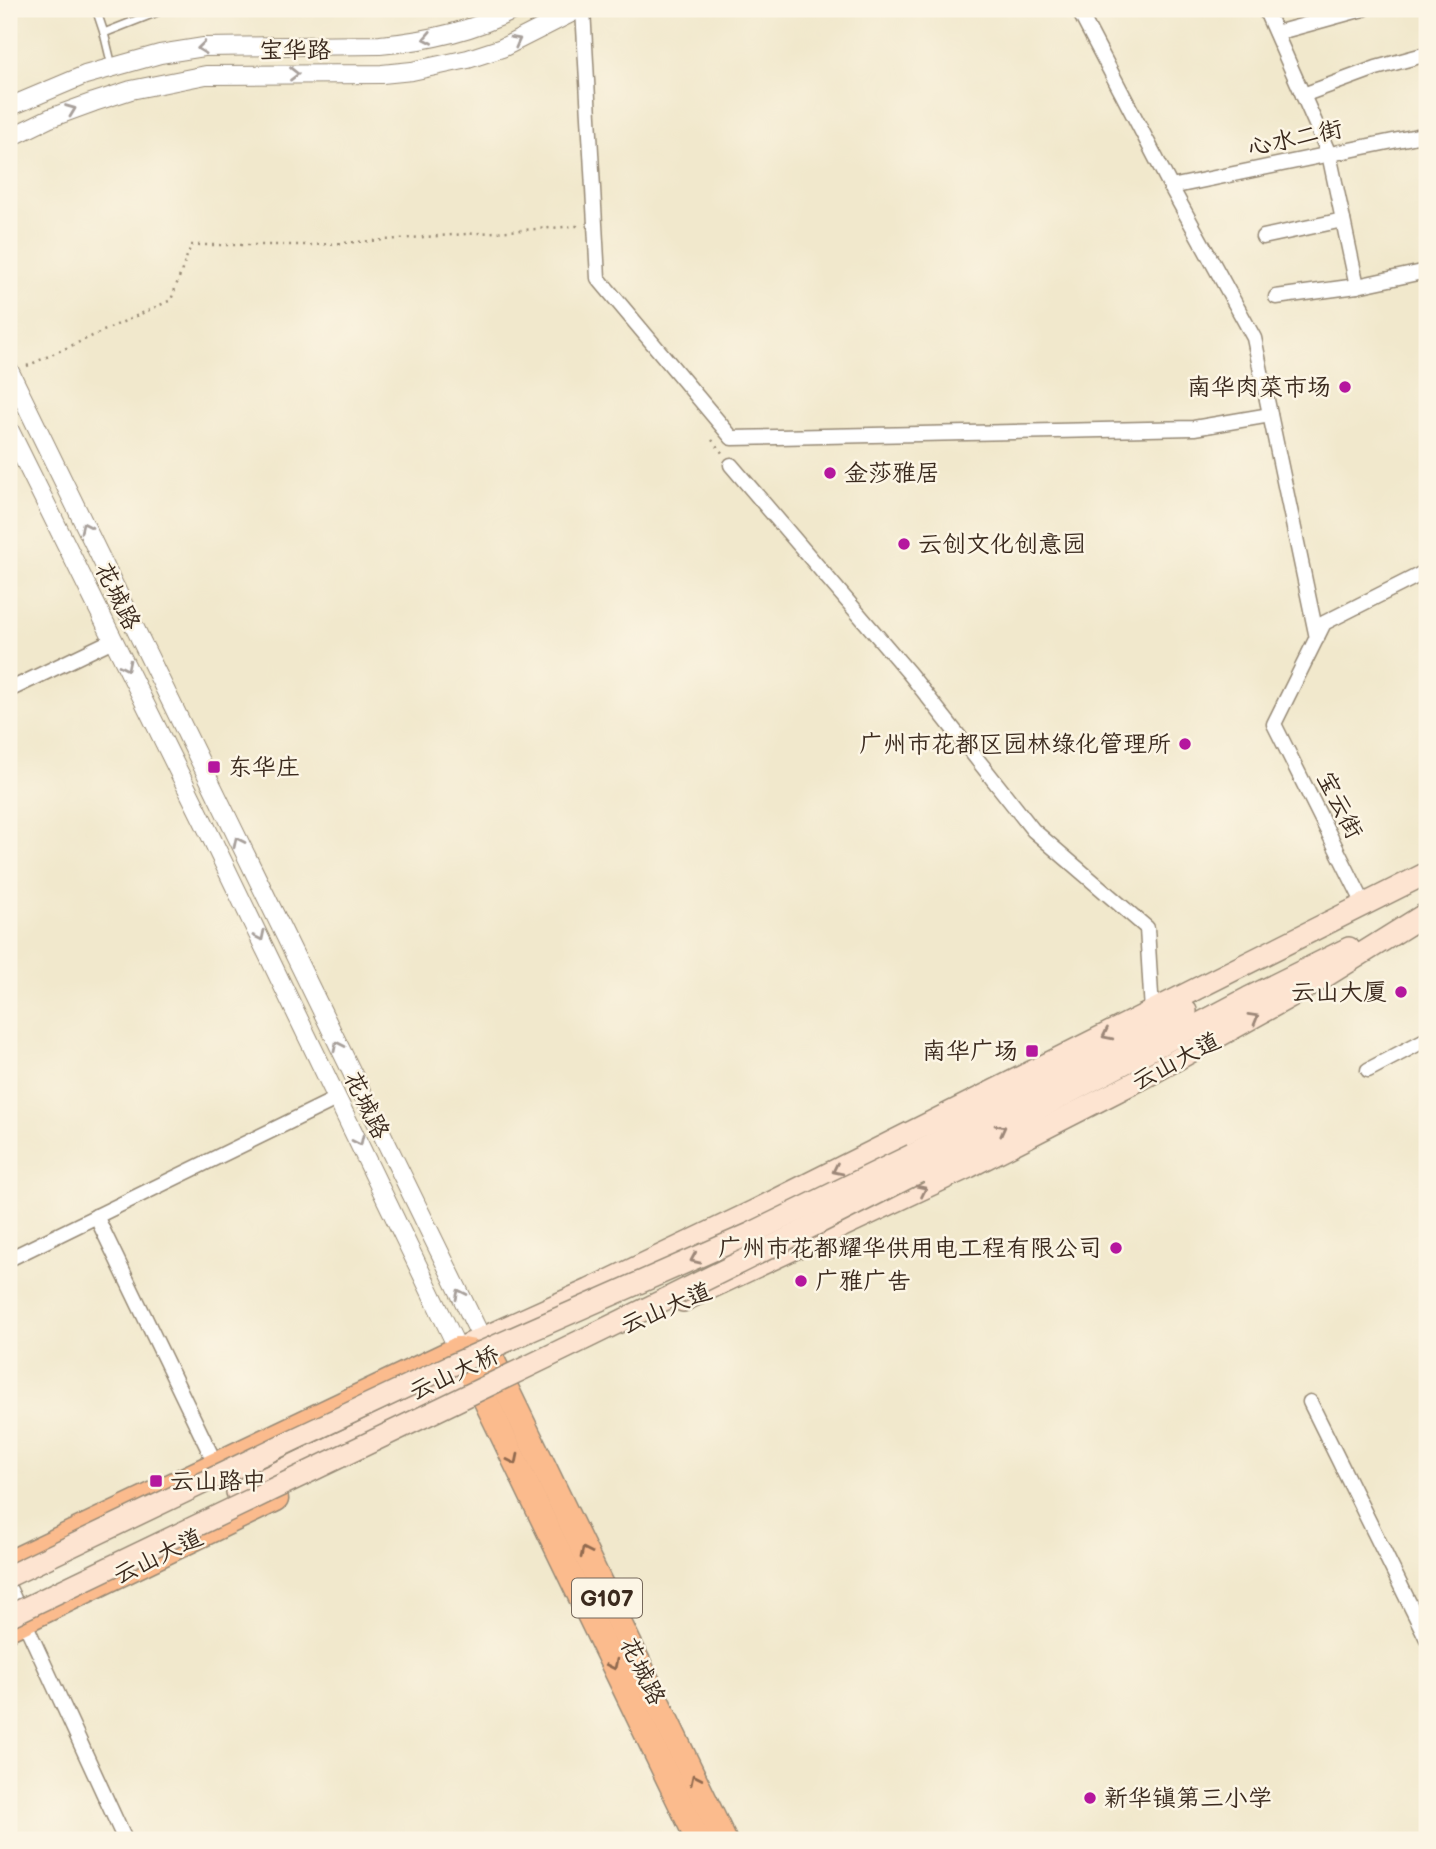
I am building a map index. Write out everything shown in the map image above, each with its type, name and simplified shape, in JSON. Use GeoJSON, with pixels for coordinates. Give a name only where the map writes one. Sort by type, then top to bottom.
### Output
{"type":"FeatureCollection","features":[{"type":"Feature","properties":{"kind":"highway"},"geometry":{"type":"LineString","coordinates":[[9,1563],[458,1349],[486,1347]]}},
{"type":"Feature","properties":{"kind":"highway","name":"花城路"},"geometry":{"type":"LineString","coordinates":[[486,1347],[724,1840]]}},
{"type":"Feature","properties":{"kind":"highway","name":"花城路"},"geometry":{"type":"LineString","coordinates":[[458,1349],[698,1840]]}},
{"type":"Feature","properties":{"kind":"highway","name":"云山大道"},"geometry":{"type":"LineString","coordinates":[[13,1617],[502,1379]]}},
{"type":"Feature","properties":{"kind":"main road","name":"云山大道"},"geometry":{"type":"LineString","coordinates":[[916,1163],[1427,873]]}},
{"type":"Feature","properties":{"kind":"main road","name":"云山大道"},"geometry":{"type":"LineString","coordinates":[[486,1347],[589,1290],[756,1210],[1391,893]]}},
{"type":"Feature","properties":{"kind":"main road","name":"云山大道"},"geometry":{"type":"LineString","coordinates":[[916,1163],[1305,969],[1427,912]]}},
{"type":"Feature","properties":{"kind":"main road","name":"云山大道"},"geometry":{"type":"LineString","coordinates":[[502,1379],[733,1279],[969,1167],[1238,1027],[1313,984],[1427,912]]}},
{"type":"Feature","properties":{"kind":"main road","name":"云山大桥"},"geometry":{"type":"LineString","coordinates":[[9,1576],[450,1366],[916,1163]]}},
{"type":"Feature","properties":{"kind":"main road","name":"云山大桥"},"geometry":{"type":"LineString","coordinates":[[13,1617],[364,1444],[487,1388],[916,1163]]}},
{"type":"Feature","properties":{"kind":"main road"},"geometry":{"type":"LineString","coordinates":[[9,1589],[234,1487],[479,1389],[486,1347]]}},
{"type":"Feature","properties":{"kind":"main road"},"geometry":{"type":"LineString","coordinates":[[13,1617],[234,1487],[301,1443],[341,1404]]}},
{"type":"Feature","properties":{"kind":"street","name":"宝华路"},"geometry":{"type":"LineString","coordinates":[[9,107],[50,88],[112,66],[160,54],[204,47],[408,43],[481,25],[516,9]]}},
{"type":"Feature","properties":{"kind":"street","name":"宝华路"},"geometry":{"type":"LineString","coordinates":[[9,138],[50,118],[94,102],[131,90],[192,77],[382,74],[412,71],[468,59],[502,48],[581,9]]}},
{"type":"Feature","properties":{"kind":"street"},"geometry":{"type":"LineString","coordinates":[[581,9],[598,278],[732,438],[1194,428],[1270,415]]}},
{"type":"Feature","properties":{"kind":"street"},"geometry":{"type":"LineString","coordinates":[[1079,9],[1171,187],[1254,338],[1317,638]]}},
{"type":"Feature","properties":{"kind":"street"},"geometry":{"type":"LineString","coordinates":[[1265,9],[1329,154],[1357,286]]}},
{"type":"Feature","properties":{"kind":"street"},"geometry":{"type":"LineString","coordinates":[[1276,33],[1363,9]]}},
{"type":"Feature","properties":{"kind":"street"},"geometry":{"type":"LineString","coordinates":[[1303,95],[1376,68],[1427,54]]}},
{"type":"Feature","properties":{"kind":"street","name":"心水二街"},"geometry":{"type":"LineString","coordinates":[[1171,187],[1427,134]]}},
{"type":"Feature","properties":{"kind":"street"},"geometry":{"type":"LineString","coordinates":[[1263,237],[1342,220]]}},
{"type":"Feature","properties":{"kind":"street"},"geometry":{"type":"LineString","coordinates":[[1276,297],[1357,286],[1427,271]]}},
{"type":"Feature","properties":{"kind":"street","name":"花城路"},"geometry":{"type":"LineString","coordinates":[[10,372],[486,1347]]}},
{"type":"Feature","properties":{"kind":"street","name":"花城路"},"geometry":{"type":"LineString","coordinates":[[9,429],[338,1098],[458,1349]]}},
{"type":"Feature","properties":{"kind":"street"},"geometry":{"type":"LineString","coordinates":[[731,465],[909,673],[1033,830],[1147,928],[1152,1012]]}},
{"type":"Feature","properties":{"kind":"street"},"geometry":{"type":"LineString","coordinates":[[1317,638],[1324,623],[1427,571]]}},
{"type":"Feature","properties":{"kind":"street","name":"宝云街"},"geometry":{"type":"LineString","coordinates":[[1317,638],[1274,724],[1365,906]]}},
{"type":"Feature","properties":{"kind":"street"},"geometry":{"type":"LineString","coordinates":[[9,690],[113,640]]}},
{"type":"Feature","properties":{"kind":"street"},"geometry":{"type":"LineString","coordinates":[[1368,1070],[1427,1039]]}},
{"type":"Feature","properties":{"kind":"street"},"geometry":{"type":"LineString","coordinates":[[9,1259],[338,1098]]}},
{"type":"Feature","properties":{"kind":"street"},"geometry":{"type":"LineString","coordinates":[[96,1216],[215,1463]]}},
{"type":"Feature","properties":{"kind":"street"},"geometry":{"type":"LineString","coordinates":[[1310,1402],[1427,1639]]}},
{"type":"Feature","properties":{"kind":"street"},"geometry":{"type":"LineString","coordinates":[[9,1589],[13,1617],[125,1840]]}},
{"type":"Feature","properties":{"kind":"lane"},"geometry":{"type":"LineString","coordinates":[[96,9],[112,66]]}},
{"type":"Feature","properties":{"kind":"lane"},"geometry":{"type":"LineString","coordinates":[[104,33],[165,9]]}},
{"type":"Feature","properties":{"kind":"path"},"geometry":{"type":"LineString","coordinates":[[10,372],[171,300],[191,245],[315,245],[578,226],[580,238]]}},
{"type":"Feature","properties":{"kind":"path"},"geometry":{"type":"LineString","coordinates":[[707,433],[731,465]]}},
{"type":"Feature","properties":{"kind":"place","name":"南华肉菜市场"},"geometry":{"type":"Point","coordinates":[1345,387]}},
{"type":"Feature","properties":{"kind":"place","name":"金莎雅居"},"geometry":{"type":"Point","coordinates":[830,473]}},
{"type":"Feature","properties":{"kind":"place","name":"云创文化创意园"},"geometry":{"type":"Point","coordinates":[904,544]}},
{"type":"Feature","properties":{"kind":"place","name":"广州市花都区园林绿化管理所"},"geometry":{"type":"Point","coordinates":[1185,744]}},
{"type":"Feature","properties":{"kind":"place","name":"东华庄"},"geometry":{"type":"Point","coordinates":[214,767]}},
{"type":"Feature","properties":{"kind":"place","name":"云山大厦"},"geometry":{"type":"Point","coordinates":[1401,992]}},
{"type":"Feature","properties":{"kind":"place","name":"南华广场"},"geometry":{"type":"Point","coordinates":[1032,1051]}},
{"type":"Feature","properties":{"kind":"place","name":"广州市花都耀华供用电工程有限公司"},"geometry":{"type":"Point","coordinates":[1116,1248]}},
{"type":"Feature","properties":{"kind":"place","name":"广雅广告"},"geometry":{"type":"Point","coordinates":[801,1281]}},
{"type":"Feature","properties":{"kind":"place","name":"云山路中"},"geometry":{"type":"Point","coordinates":[156,1481]}},
{"type":"Feature","properties":{"kind":"place","name":"新华镇第三小学"},"geometry":{"type":"Point","coordinates":[1090,1798]}}]}
